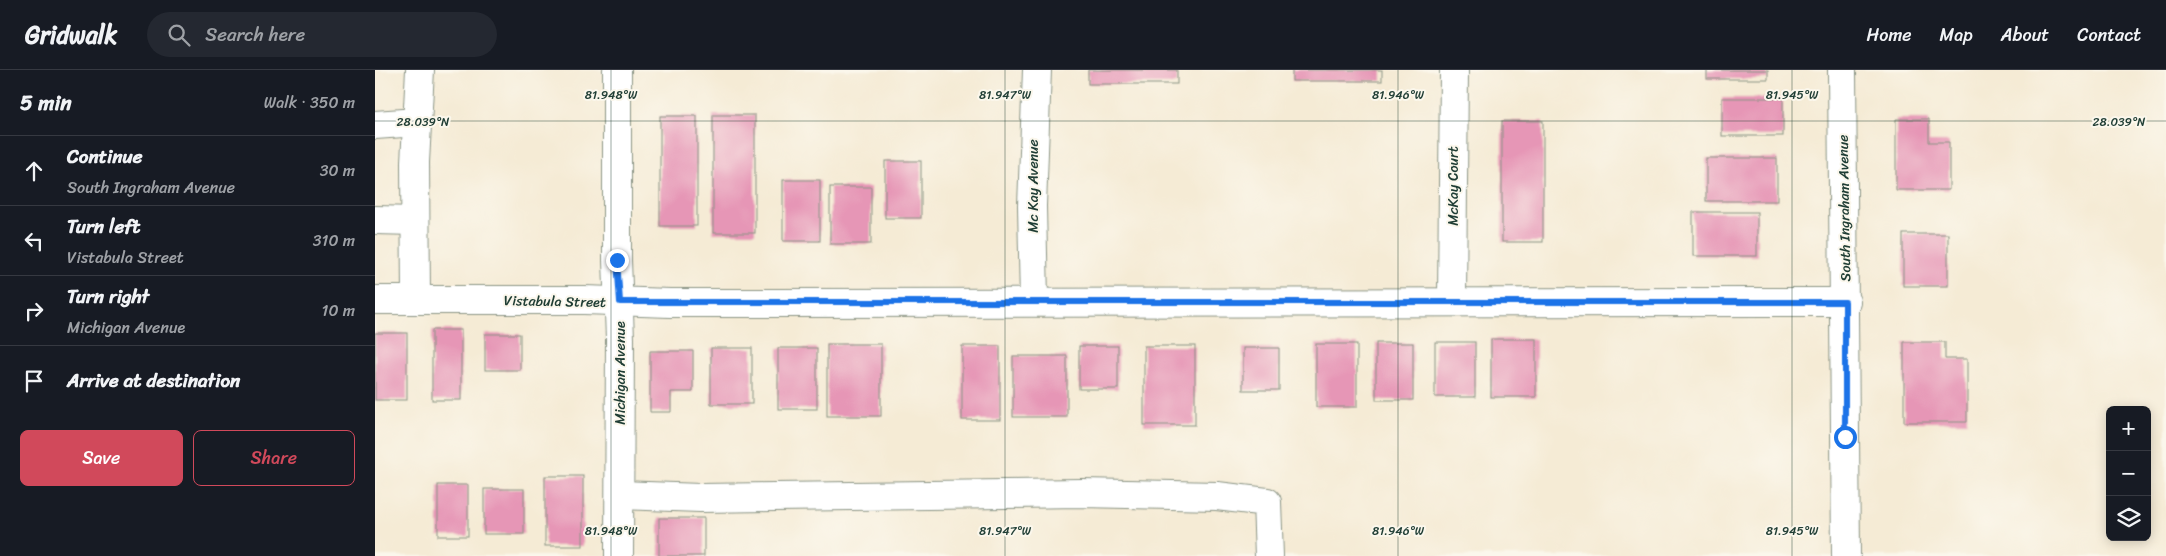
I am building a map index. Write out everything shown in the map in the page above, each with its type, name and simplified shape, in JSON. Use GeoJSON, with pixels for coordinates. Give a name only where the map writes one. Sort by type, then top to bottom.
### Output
{"type":"FeatureCollection","features":[{"type":"Feature","properties":{"kind":"street"},"geometry":{"type":"LineString","coordinates":[[416,300],[415,221],[420,70]]}},
{"type":"Feature","properties":{"kind":"street","name":"Michigan Avenue"},"geometry":{"type":"LineString","coordinates":[[617,70],[617,260],[620,302],[621,495],[619,556]]}},
{"type":"Feature","properties":{"kind":"street","name":"Mc Kay Avenue"},"geometry":{"type":"LineString","coordinates":[[1034,301],[1032,206],[1037,70]]}},
{"type":"Feature","properties":{"kind":"street","name":"McKay Court"},"geometry":{"type":"LineString","coordinates":[[1452,70],[1452,301]]}},
{"type":"Feature","properties":{"kind":"street","name":"South Ingraham Avenue"},"geometry":{"type":"LineString","coordinates":[[1842,70],[1846,556]]}},
{"type":"Feature","properties":{"kind":"street"},"geometry":{"type":"LineString","coordinates":[[375,125],[417,122]]}},
{"type":"Feature","properties":{"kind":"street"},"geometry":{"type":"LineString","coordinates":[[375,220],[415,221]]}},
{"type":"Feature","properties":{"kind":"street","name":"Vistabula Street"},"geometry":{"type":"LineString","coordinates":[[375,300],[584,300],[620,302],[1845,302]]}},
{"type":"Feature","properties":{"kind":"street"},"geometry":{"type":"LineString","coordinates":[[621,495],[701,498],[1082,493],[1217,496],[1267,502],[1269,556]]}},
{"type":"Feature","properties":{"kind":"building"},"geometry":{"type":"Polygon","coordinates":[[[1088,70],[1177,70],[1177,84],[1088,84],[1088,70]]]}},
{"type":"Feature","properties":{"kind":"building"},"geometry":{"type":"Polygon","coordinates":[[[1292,70],[1382,70],[1382,81],[1292,81],[1292,70]]]}},
{"type":"Feature","properties":{"kind":"building"},"geometry":{"type":"Polygon","coordinates":[[[1707,70],[1768,70],[1768,79],[1707,79],[1707,70]]]}},
{"type":"Feature","properties":{"kind":"building"},"geometry":{"type":"Polygon","coordinates":[[[1722,98],[1783,98],[1783,136],[1722,136],[1722,98]]]}},
{"type":"Feature","properties":{"kind":"building"},"geometry":{"type":"Polygon","coordinates":[[[713,115],[755,115],[755,233],[713,233],[713,115]]]}},
{"type":"Feature","properties":{"kind":"building"},"geometry":{"type":"Polygon","coordinates":[[[660,116],[697,116],[697,226],[660,226],[660,116]]]}},
{"type":"Feature","properties":{"kind":"building"},"geometry":{"type":"Polygon","coordinates":[[[1896,119],[1929,119],[1929,142],[1949,142],[1949,190],[1896,190],[1896,119]]]}},
{"type":"Feature","properties":{"kind":"building"},"geometry":{"type":"Polygon","coordinates":[[[1502,121],[1543,121],[1543,242],[1502,242],[1502,121]]]}},
{"type":"Feature","properties":{"kind":"building"},"geometry":{"type":"Polygon","coordinates":[[[1706,158],[1777,158],[1777,201],[1706,201],[1706,158]]]}},
{"type":"Feature","properties":{"kind":"building"},"geometry":{"type":"Polygon","coordinates":[[[885,161],[921,161],[921,218],[885,218],[885,161]]]}},
{"type":"Feature","properties":{"kind":"building"},"geometry":{"type":"Polygon","coordinates":[[[783,180],[820,180],[820,241],[783,241],[783,180]]]}},
{"type":"Feature","properties":{"kind":"building"},"geometry":{"type":"Polygon","coordinates":[[[830,187],[871,187],[871,244],[830,244],[830,187]]]}},
{"type":"Feature","properties":{"kind":"building"},"geometry":{"type":"Polygon","coordinates":[[[1693,212],[1757,212],[1757,256],[1693,256],[1693,212]]]}},
{"type":"Feature","properties":{"kind":"building"},"geometry":{"type":"Polygon","coordinates":[[[1903,234],[1948,234],[1948,286],[1903,286],[1903,234]]]}},
{"type":"Feature","properties":{"kind":"building"},"geometry":{"type":"Polygon","coordinates":[[[432,330],[461,330],[461,400],[432,400],[432,330]]]}},
{"type":"Feature","properties":{"kind":"building"},"geometry":{"type":"Polygon","coordinates":[[[375,333],[407,333],[407,400],[375,400],[375,333]]]}},
{"type":"Feature","properties":{"kind":"building"},"geometry":{"type":"Polygon","coordinates":[[[485,334],[520,334],[520,370],[485,370],[485,334]]]}},
{"type":"Feature","properties":{"kind":"building"},"geometry":{"type":"Polygon","coordinates":[[[1491,339],[1536,339],[1536,397],[1491,397],[1491,339]]]}},
{"type":"Feature","properties":{"kind":"building"},"geometry":{"type":"Polygon","coordinates":[[[1435,342],[1475,342],[1475,397],[1435,397],[1435,342]]]}},
{"type":"Feature","properties":{"kind":"building"},"geometry":{"type":"Polygon","coordinates":[[[1904,342],[1945,342],[1945,359],[1967,359],[1967,422],[1904,422],[1904,342]]]}},
{"type":"Feature","properties":{"kind":"building"},"geometry":{"type":"Polygon","coordinates":[[[1376,343],[1413,343],[1413,400],[1376,400],[1376,343]]]}},
{"type":"Feature","properties":{"kind":"building"},"geometry":{"type":"Polygon","coordinates":[[[827,344],[881,344],[881,416],[827,416],[827,344]]]}},
{"type":"Feature","properties":{"kind":"building"},"geometry":{"type":"Polygon","coordinates":[[[1316,344],[1357,344],[1357,407],[1316,407],[1316,344]]]}},
{"type":"Feature","properties":{"kind":"building"},"geometry":{"type":"Polygon","coordinates":[[[962,346],[1000,346],[1000,420],[962,420],[962,346]]]}},
{"type":"Feature","properties":{"kind":"building"},"geometry":{"type":"Polygon","coordinates":[[[1079,346],[1118,346],[1118,389],[1079,389],[1079,346]]]}},
{"type":"Feature","properties":{"kind":"building"},"geometry":{"type":"Polygon","coordinates":[[[1144,346],[1195,346],[1195,425],[1144,425],[1144,346]]]}},
{"type":"Feature","properties":{"kind":"building"},"geometry":{"type":"Polygon","coordinates":[[[711,348],[752,348],[752,404],[711,404],[711,348]]]}},
{"type":"Feature","properties":{"kind":"building"},"geometry":{"type":"Polygon","coordinates":[[[778,348],[817,348],[817,409],[778,409],[778,348]]]}},
{"type":"Feature","properties":{"kind":"building"},"geometry":{"type":"Polygon","coordinates":[[[1243,348],[1279,348],[1279,390],[1243,390],[1243,348]]]}},
{"type":"Feature","properties":{"kind":"building"},"geometry":{"type":"Polygon","coordinates":[[[650,351],[693,351],[693,392],[671,392],[671,412],[650,412],[650,351]]]}},
{"type":"Feature","properties":{"kind":"building"},"geometry":{"type":"Polygon","coordinates":[[[1013,356],[1067,356],[1067,417],[1013,417],[1013,356]]]}},
{"type":"Feature","properties":{"kind":"building"},"geometry":{"type":"Polygon","coordinates":[[[545,476],[583,476],[583,546],[545,546],[545,476]]]}},
{"type":"Feature","properties":{"kind":"building"},"geometry":{"type":"Polygon","coordinates":[[[438,485],[468,485],[468,536],[438,536],[438,485]]]}},
{"type":"Feature","properties":{"kind":"building"},"geometry":{"type":"Polygon","coordinates":[[[484,489],[524,489],[524,534],[484,534],[484,489]]]}},
{"type":"Feature","properties":{"kind":"building"},"geometry":{"type":"Polygon","coordinates":[[[659,518],[704,518],[704,556],[659,556],[659,518]]]}},
{"type":"Feature","properties":{"kind":"route"},"geometry":{"type":"LineString","coordinates":[[617,260],[620,302],[1845,302],[1845,437]]}}]}
